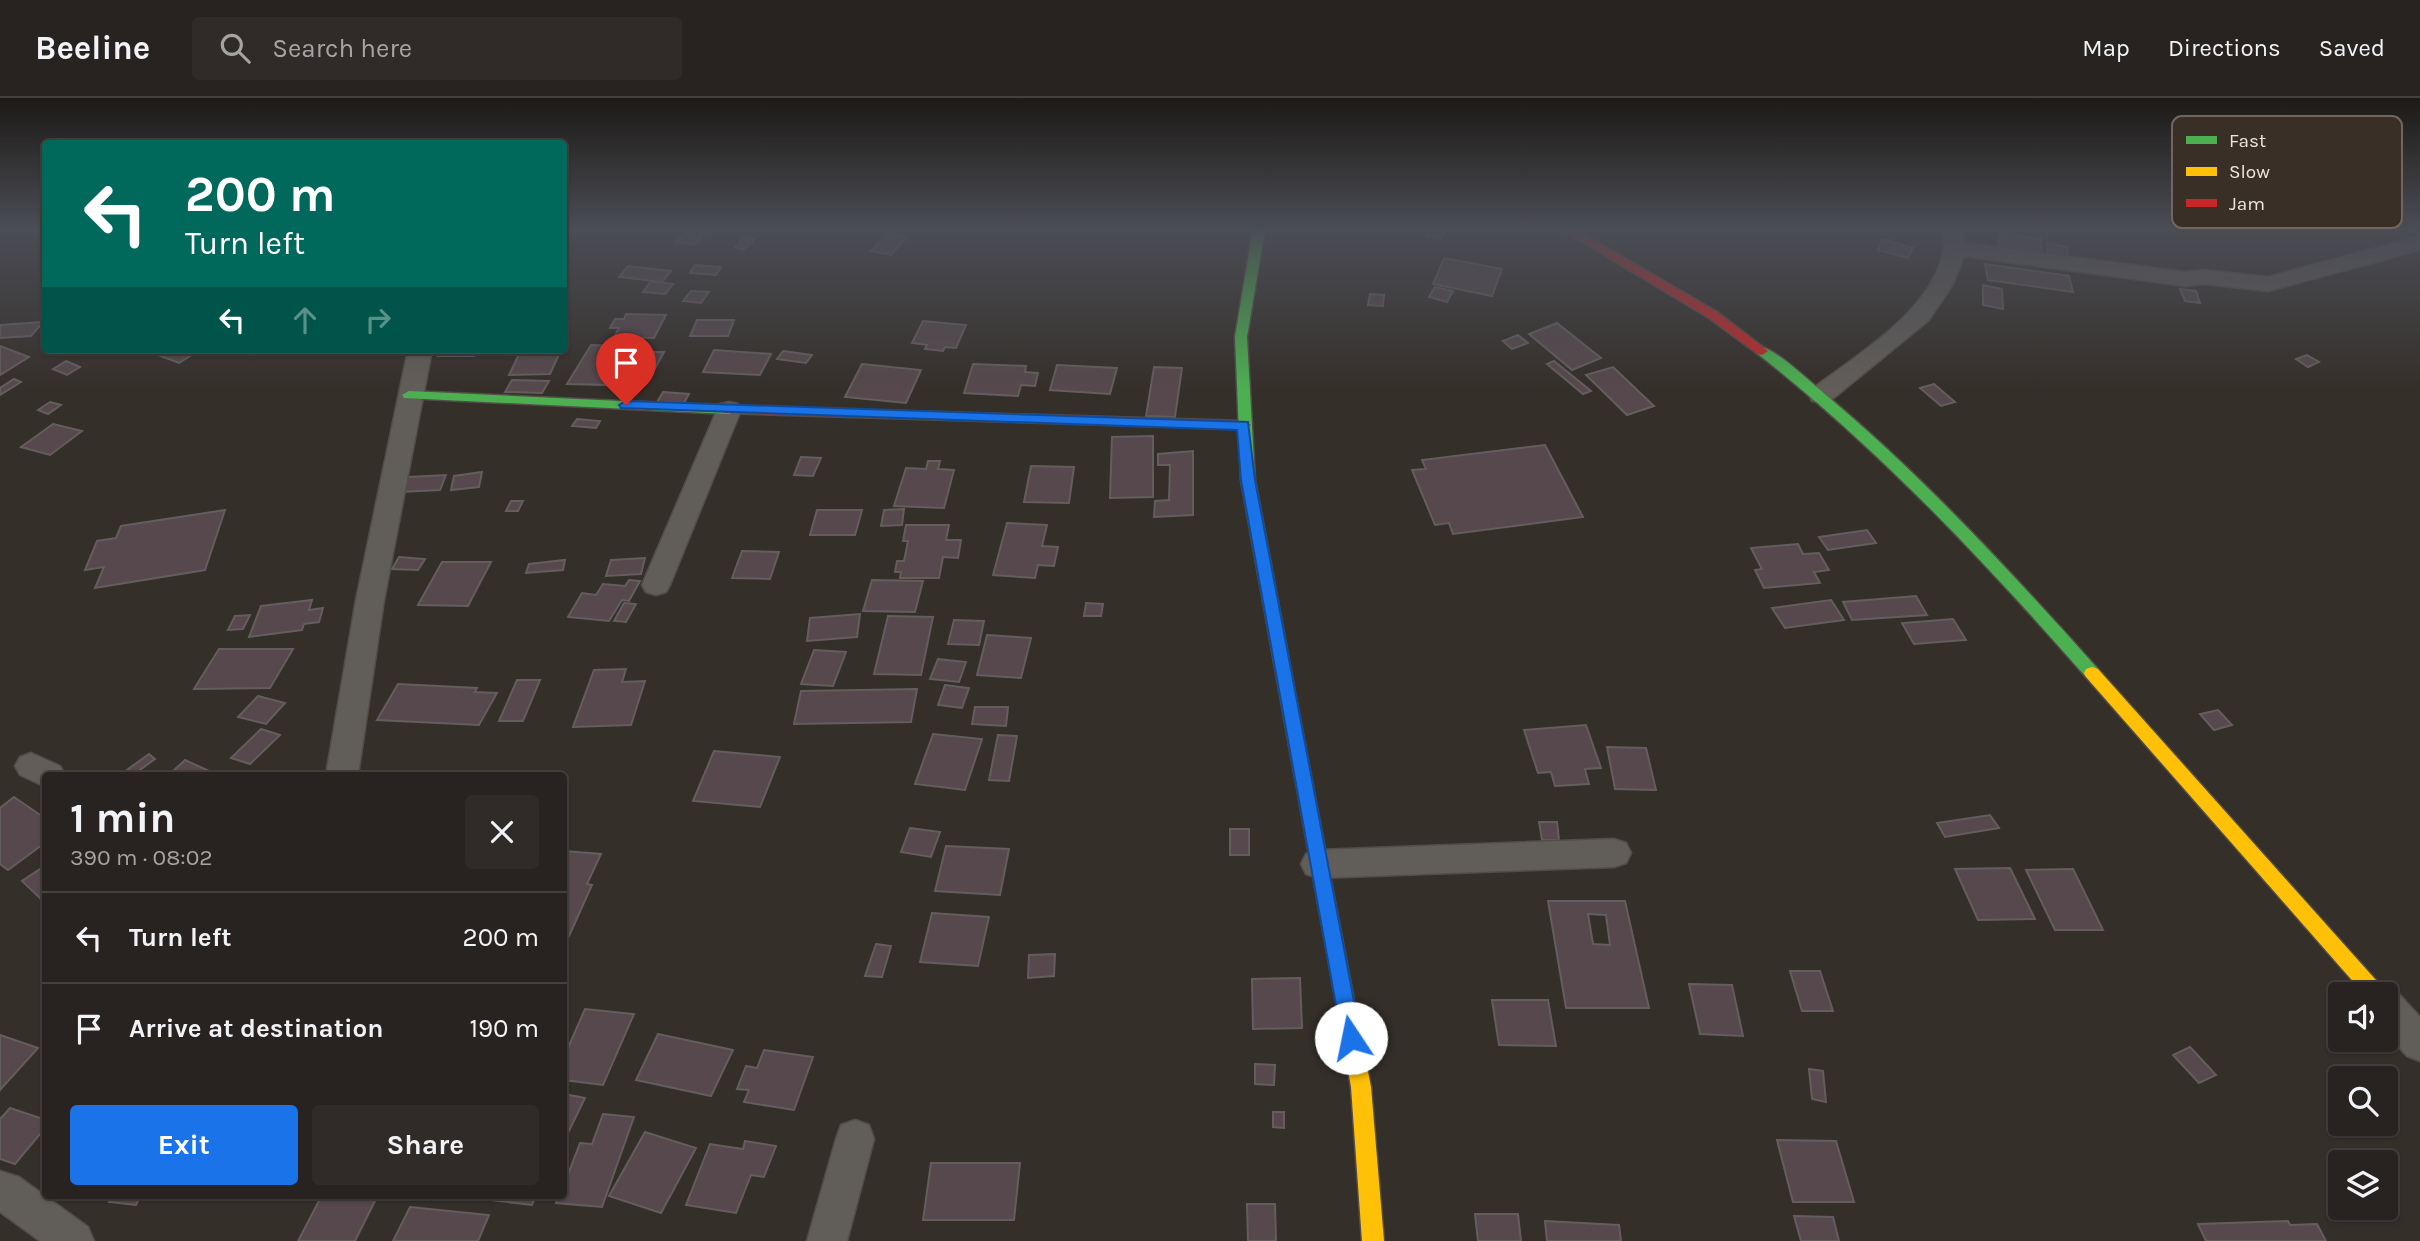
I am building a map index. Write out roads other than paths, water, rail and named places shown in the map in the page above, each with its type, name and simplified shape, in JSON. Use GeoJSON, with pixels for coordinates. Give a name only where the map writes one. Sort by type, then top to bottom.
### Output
{"type":"FeatureCollection","features":[{"type":"Feature","properties":{"kind":"street"},"geometry":{"type":"LineString","coordinates":[[1250,282],[1241,337],[1248,480],[1361,1087],[1373,1241]]}},
{"type":"Feature","properties":{"kind":"street"},"geometry":{"type":"LineString","coordinates":[[1657,282],[1713,315],[1821,395],[1917,482],[2030,603],[2365,982]]}},
{"type":"Feature","properties":{"kind":"street"},"geometry":{"type":"LineString","coordinates":[[1821,395],[1921,315],[1942,282]]}},
{"type":"Feature","properties":{"kind":"street"},"geometry":{"type":"LineString","coordinates":[[2250,282],[2274,282]]}},
{"type":"Feature","properties":{"kind":"street"},"geometry":{"type":"LineString","coordinates":[[342,772],[370,600],[419,354]]}},
{"type":"Feature","properties":{"kind":"street"},"geometry":{"type":"LineString","coordinates":[[409,395],[729,410],[1244,425]]}},
{"type":"Feature","properties":{"kind":"street"},"geometry":{"type":"LineString","coordinates":[[656,585],[729,410]]}},
{"type":"Feature","properties":{"kind":"street"},"geometry":{"type":"LineString","coordinates":[[1318,864],[1614,853]]}},
{"type":"Feature","properties":{"kind":"street"},"geometry":{"type":"LineString","coordinates":[[2398,1019],[2420,1044]]}},
{"type":"Feature","properties":{"kind":"street"},"geometry":{"type":"LineString","coordinates":[[827,1241],[855,1139]]}},
{"type":"Feature","properties":{"kind":"street"},"geometry":{"type":"LineString","coordinates":[[0,1191],[5,1191],[74,1241]]}}]}
